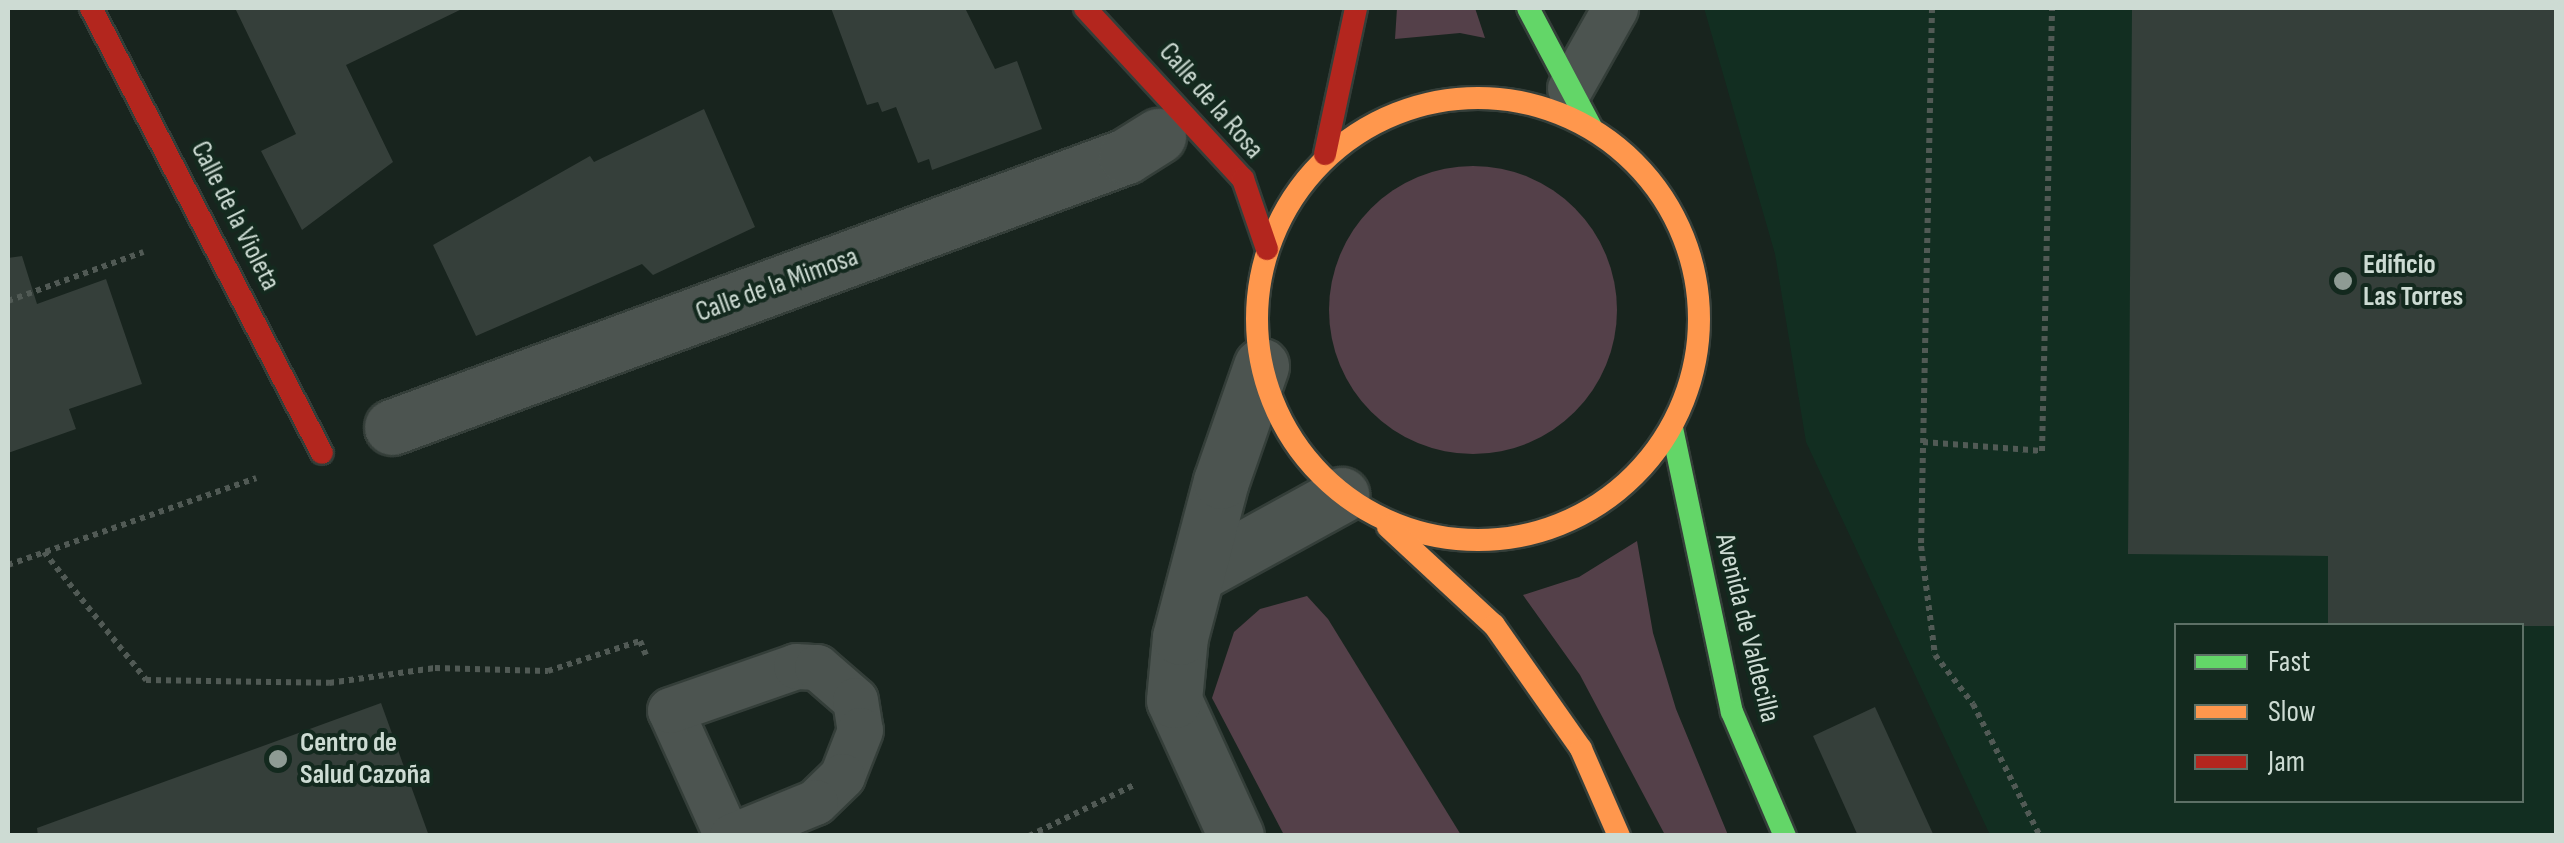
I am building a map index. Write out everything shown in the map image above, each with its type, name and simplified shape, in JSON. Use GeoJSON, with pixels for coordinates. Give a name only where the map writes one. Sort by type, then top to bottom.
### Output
{"type":"FeatureCollection","features":[{"type":"Feature","properties":{"kind":"main road","name":"Calle de la Violeta"},"geometry":{"type":"LineString","coordinates":[[91,8],[322,453]]}},
{"type":"Feature","properties":{"kind":"main road","name":"Calle de la Rosa"},"geometry":{"type":"LineString","coordinates":[[1085,8],[1243,180],[1267,248]]}},
{"type":"Feature","properties":{"kind":"main road"},"geometry":{"type":"LineString","coordinates":[[1356,8],[1325,154],[1267,248],[1256,309],[1261,366],[1283,424],[1360,507],[1494,625],[1581,748],[1619,836]]}},
{"type":"Feature","properties":{"kind":"main road"},"geometry":{"type":"LineString","coordinates":[[1528,8],[1590,127]]}},
{"type":"Feature","properties":{"kind":"main road"},"geometry":{"type":"LineString","coordinates":[[1325,154],[1371,124],[1438,101],[1512,99],[1590,127],[1644,170],[1678,222],[1700,303],[1696,366],[1672,428],[1644,468],[1584,515],[1531,535],[1450,540],[1360,507]]}},
{"type":"Feature","properties":{"kind":"main road","name":"Avenida de Valdecilla"},"geometry":{"type":"LineString","coordinates":[[1672,428],[1732,712],[1785,836]]}},
{"type":"Feature","properties":{"kind":"street","name":"Calle de la Mimosa"},"geometry":{"type":"LineString","coordinates":[[392,427],[1126,156],[1158,136]]}},
{"type":"Feature","properties":{"kind":"street"},"geometry":{"type":"LineString","coordinates":[[1236,836],[1174,700],[1180,637],[1203,571],[1221,482],[1261,366]]}},
{"type":"Feature","properties":{"kind":"street"},"geometry":{"type":"LineString","coordinates":[[1203,571],[1360,507]]}},
{"type":"Feature","properties":{"kind":"lane"},"geometry":{"type":"LineString","coordinates":[[1570,88],[1615,8]]}},
{"type":"Feature","properties":{"kind":"lane"},"geometry":{"type":"LineString","coordinates":[[796,666],[817,666],[855,700],[860,730],[842,776],[815,802],[730,836],[670,710],[796,666]]}},
{"type":"Feature","properties":{"kind":"path"},"geometry":{"type":"LineString","coordinates":[[1932,8],[1921,546],[1935,655],[1974,704],[2040,836]]}},
{"type":"Feature","properties":{"kind":"path"},"geometry":{"type":"LineString","coordinates":[[1923,442],[2042,450],[2052,8]]}},
{"type":"Feature","properties":{"kind":"path"},"geometry":{"type":"LineString","coordinates":[[8,301],[209,229]]}},
{"type":"Feature","properties":{"kind":"path"},"geometry":{"type":"LineString","coordinates":[[8,566],[231,487]]}},
{"type":"Feature","properties":{"kind":"path"},"geometry":{"type":"LineString","coordinates":[[44,552],[146,680],[330,684],[435,668],[548,671],[640,640],[670,710]]}},
{"type":"Feature","properties":{"kind":"path"},"geometry":{"type":"LineString","coordinates":[[1029,836],[1154,775]]}},
{"type":"Feature","properties":{"kind":"shaded area"},"geometry":{"type":"Polygon","coordinates":[[[1397,8],[1475,8],[1485,38],[1460,33],[1395,39],[1397,8]]]}},
{"type":"Feature","properties":{"kind":"shaded area"},"geometry":{"type":"Polygon","coordinates":[[[1704,8],[2556,8],[2556,835],[1990,835],[1806,442],[1775,254],[1704,8]]]}},
{"type":"Feature","properties":{"kind":"shaded area"},"geometry":{"type":"Polygon","coordinates":[[[1473,166],[1528,177],[1575,208],[1606,255],[1617,310],[1606,365],[1575,412],[1528,443],[1473,454],[1418,443],[1371,412],[1340,365],[1329,310],[1340,255],[1371,208],[1418,177],[1473,166]]]}},
{"type":"Feature","properties":{"kind":"shaded area"},"geometry":{"type":"Polygon","coordinates":[[[1637,541],[1653,633],[1676,709],[1728,835],[1665,835],[1580,675],[1523,595],[1579,577],[1637,541]]]}},
{"type":"Feature","properties":{"kind":"shaded area"},"geometry":{"type":"Polygon","coordinates":[[[1307,596],[1328,619],[1461,835],[1284,835],[1212,698],[1234,632],[1260,609],[1307,596]]]}},
{"type":"Feature","properties":{"kind":"building"},"geometry":{"type":"Polygon","coordinates":[[[235,8],[464,8],[346,65],[393,162],[302,230],[261,151],[296,134],[235,8]]]}},
{"type":"Feature","properties":{"kind":"building"},"geometry":{"type":"Polygon","coordinates":[[[831,8],[965,8],[995,69],[1017,61],[1042,129],[932,170],[929,159],[918,163],[896,107],[882,112],[878,102],[867,105],[831,8]]]}},
{"type":"Feature","properties":{"kind":"building","name":"Edificio Las Torres"},"geometry":{"type":"Polygon","coordinates":[[[2132,8],[2556,8],[2556,626],[2328,623],[2328,556],[2128,554],[2132,8]]]}},
{"type":"Feature","properties":{"kind":"building"},"geometry":{"type":"Polygon","coordinates":[[[704,109],[755,227],[653,275],[642,264],[476,336],[433,245],[590,156],[594,162],[704,109]]]}},
{"type":"Feature","properties":{"kind":"building"},"geometry":{"type":"Polygon","coordinates":[[[22,256],[37,304],[106,279],[142,384],[69,409],[76,429],[8,453],[8,258],[22,256]]]}},
{"type":"Feature","properties":{"kind":"building"},"geometry":{"type":"Polygon","coordinates":[[[381,703],[429,836],[38,836],[37,828],[381,703]]]}},
{"type":"Feature","properties":{"kind":"building"},"geometry":{"type":"Polygon","coordinates":[[[1875,707],[1934,836],[1858,836],[1813,736],[1875,707]]]}},
{"type":"Feature","properties":{"kind":"traffic: fast"},"geometry":{"type":"LineString","coordinates":[[1528,8],[1591,127]]}},
{"type":"Feature","properties":{"kind":"traffic: fast"},"geometry":{"type":"LineString","coordinates":[[1672,428],[1732,712],[1785,836]]}},
{"type":"Feature","properties":{"kind":"traffic: slow"},"geometry":{"type":"LineString","coordinates":[[1478,98],[1521,102],[1563,115],[1601,135],[1634,163],[1662,196],[1682,234],[1695,276],[1699,319],[1695,362],[1682,404],[1662,442],[1634,475],[1601,503],[1563,523],[1521,536],[1478,540],[1435,536],[1393,523],[1355,503],[1322,475],[1294,442],[1274,404],[1261,362],[1257,319],[1261,276],[1274,234],[1294,196],[1322,163],[1355,135],[1393,115],[1435,102],[1478,98]]}},
{"type":"Feature","properties":{"kind":"traffic: slow"},"geometry":{"type":"LineString","coordinates":[[1388,527],[1494,625],[1581,749],[1619,836]]}},
{"type":"Feature","properties":{"kind":"traffic: jam"},"geometry":{"type":"LineString","coordinates":[[91,8],[322,453]]}},
{"type":"Feature","properties":{"kind":"traffic: jam"},"geometry":{"type":"LineString","coordinates":[[1085,8],[1243,179],[1267,249]]}},
{"type":"Feature","properties":{"kind":"traffic: jam"},"geometry":{"type":"LineString","coordinates":[[1325,154],[1356,8]]}},
{"type":"Feature","properties":{"kind":"place","name":"Edificio Las Torres"},"geometry":{"type":"Point","coordinates":[2343,281]}},
{"type":"Feature","properties":{"kind":"place","name":"Centro de Salud Cazoña"},"geometry":{"type":"Point","coordinates":[278,759]}}]}
